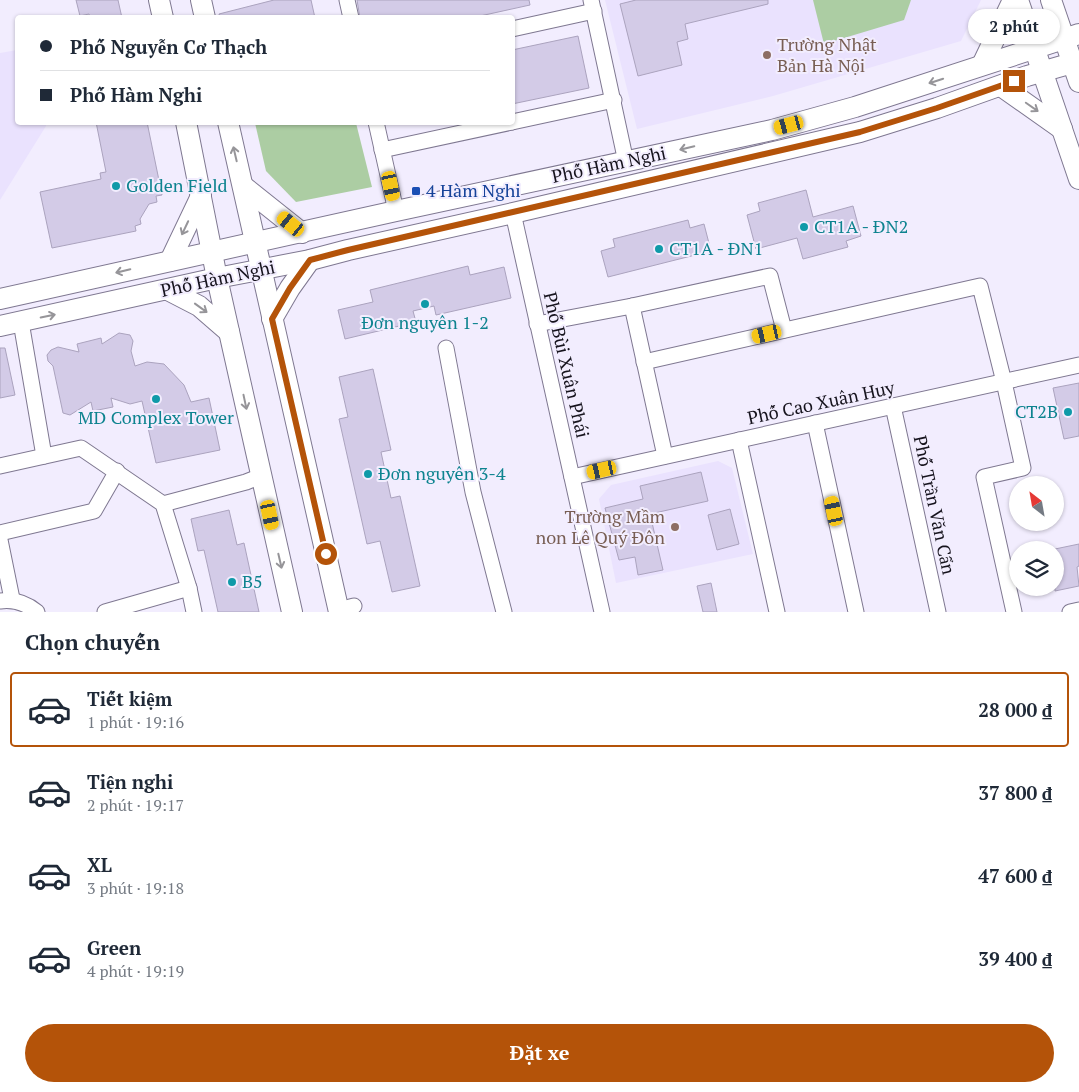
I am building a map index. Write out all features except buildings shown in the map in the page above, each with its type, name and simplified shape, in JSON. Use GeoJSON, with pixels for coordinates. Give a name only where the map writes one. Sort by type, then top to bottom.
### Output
{"type":"FeatureCollection","features":[{"type":"Feature","properties":{"kind":"main road"},"geometry":{"type":"LineString","coordinates":[[159,0],[162,15]]}},
{"type":"Feature","properties":{"kind":"main road"},"geometry":{"type":"LineString","coordinates":[[201,0],[204,15]]}},
{"type":"Feature","properties":{"kind":"main road"},"geometry":{"type":"LineString","coordinates":[[982,65],[1013,0]]}},
{"type":"Feature","properties":{"kind":"main road"},"geometry":{"type":"LineString","coordinates":[[1018,0],[1036,47],[1079,179]]}},
{"type":"Feature","properties":{"kind":"main road"},"geometry":{"type":"LineString","coordinates":[[1051,0],[1072,36],[1079,82]]}},
{"type":"Feature","properties":{"kind":"main road","name":"Phố Hàm Nghi"},"geometry":{"type":"LineString","coordinates":[[0,299],[772,130],[856,107],[1072,36]]}},
{"type":"Feature","properties":{"kind":"main road","name":"Phố Hàm Nghi"},"geometry":{"type":"LineString","coordinates":[[0,326],[217,278],[310,260],[860,132],[1026,76],[1076,62]]}},
{"type":"Feature","properties":{"kind":"main road"},"geometry":{"type":"LineString","coordinates":[[1001,86],[1062,129]]}},
{"type":"Feature","properties":{"kind":"main road"},"geometry":{"type":"LineString","coordinates":[[187,125],[217,278],[292,612]]}},
{"type":"Feature","properties":{"kind":"main road"},"geometry":{"type":"LineString","coordinates":[[229,125],[272,319],[344,609]]}},
{"type":"Feature","properties":{"kind":"main road"},"geometry":{"type":"LineString","coordinates":[[734,138],[741,160]]}},
{"type":"Feature","properties":{"kind":"main road"},"geometry":{"type":"LineString","coordinates":[[243,186],[302,232]]}},
{"type":"Feature","properties":{"kind":"main road"},"geometry":{"type":"LineString","coordinates":[[170,261],[201,196]]}},
{"type":"Feature","properties":{"kind":"main road"},"geometry":{"type":"LineString","coordinates":[[272,319],[290,288],[310,260]]}},
{"type":"Feature","properties":{"kind":"main road"},"geometry":{"type":"LineString","coordinates":[[168,290],[199,306],[229,332]]}},
{"type":"Feature","properties":{"kind":"street"},"geometry":{"type":"LineString","coordinates":[[347,0],[351,15]]}},
{"type":"Feature","properties":{"kind":"street"},"geometry":{"type":"LineString","coordinates":[[515,28],[593,6],[626,162]]}},
{"type":"Feature","properties":{"kind":"street"},"geometry":{"type":"LineString","coordinates":[[515,121],[614,100]]}},
{"type":"Feature","properties":{"kind":"street"},"geometry":{"type":"LineString","coordinates":[[377,125],[396,211]]}},
{"type":"Feature","properties":{"kind":"street"},"geometry":{"type":"LineString","coordinates":[[382,150],[498,125]]}},
{"type":"Feature","properties":{"kind":"street","name":"Phố Bùi Xuân Phái"},"geometry":{"type":"LineString","coordinates":[[512,213],[602,612]]}},
{"type":"Feature","properties":{"kind":"street"},"geometry":{"type":"LineString","coordinates":[[538,324],[770,276],[784,330]]}},
{"type":"Feature","properties":{"kind":"street"},"geometry":{"type":"LineString","coordinates":[[644,362],[980,286],[1023,468],[984,477],[1014,612]]}},
{"type":"Feature","properties":{"kind":"street"},"geometry":{"type":"LineString","coordinates":[[632,306],[665,456]]}},
{"type":"Feature","properties":{"kind":"street"},"geometry":{"type":"LineString","coordinates":[[21,322],[44,456]]}},
{"type":"Feature","properties":{"kind":"street"},"geometry":{"type":"LineString","coordinates":[[446,348],[473,492],[504,612]]}},
{"type":"Feature","properties":{"kind":"street","name":"Phố Cao Xuân Huy"},"geometry":{"type":"LineString","coordinates":[[572,476],[1079,365]]}},
{"type":"Feature","properties":{"kind":"street","name":"Phố Trần Văn Cẩn"},"geometry":{"type":"LineString","coordinates":[[893,406],[938,612]]}},
{"type":"Feature","properties":{"kind":"street"},"geometry":{"type":"LineString","coordinates":[[815,422],[856,612]]}},
{"type":"Feature","properties":{"kind":"street"},"geometry":{"type":"LineString","coordinates":[[739,440],[777,612]]}},
{"type":"Feature","properties":{"kind":"street"},"geometry":{"type":"LineString","coordinates":[[0,466],[81,448],[163,504],[189,588],[194,612]]}},
{"type":"Feature","properties":{"kind":"street"},"geometry":{"type":"LineString","coordinates":[[0,534],[94,511],[117,471]]}},
{"type":"Feature","properties":{"kind":"street"},"geometry":{"type":"LineString","coordinates":[[163,504],[246,482],[261,476]]}},
{"type":"Feature","properties":{"kind":"street"},"geometry":{"type":"LineString","coordinates":[[0,540],[6,600],[30,606],[37,612]]}},
{"type":"Feature","properties":{"kind":"street"},"geometry":{"type":"LineString","coordinates":[[105,612],[189,588]]}},
{"type":"Feature","properties":{"kind":"street"},"geometry":{"type":"LineString","coordinates":[[1070,612],[1079,610]]}},
{"type":"Feature","properties":{"kind":"shaded area","name":"Trường Nhật Bản Hà Nội"},"geometry":{"type":"Polygon","coordinates":[[[605,0],[981,0],[961,41],[773,96],[637,129],[605,0]]]}},
{"type":"Feature","properties":{"kind":"shaded area"},"geometry":{"type":"Polygon","coordinates":[[[15,50],[15,125],[46,126],[0,200],[0,53],[15,50]]]}},
{"type":"Feature","properties":{"kind":"shaded area","name":"Trường Mầm non Lê Quý Đôn"},"geometry":{"type":"Polygon","coordinates":[[[718,461],[732,468],[753,554],[616,583],[599,499],[611,485],[718,461]]]}},
{"type":"Feature","properties":{"kind":"green space"},"geometry":{"type":"Polygon","coordinates":[[[813,0],[911,0],[904,20],[824,44],[813,0]]]}},
{"type":"Feature","properties":{"kind":"green space"},"geometry":{"type":"Polygon","coordinates":[[[255,125],[356,125],[372,187],[296,202],[266,171],[255,125]]]}},
{"type":"Feature","properties":{"kind":"place","name":"Trường Nhật Bản Hà Nội"},"geometry":{"type":"Point","coordinates":[767,55]}},
{"type":"Feature","properties":{"kind":"place","name":"Golden Field"},"geometry":{"type":"Point","coordinates":[116,186]}},
{"type":"Feature","properties":{"kind":"place","name":"4 Hàm Nghi"},"geometry":{"type":"Point","coordinates":[416,191]}},
{"type":"Feature","properties":{"kind":"place","name":"CT1A - ĐN2"},"geometry":{"type":"Point","coordinates":[804,227]}},
{"type":"Feature","properties":{"kind":"place","name":"CT1A - ĐN1"},"geometry":{"type":"Point","coordinates":[659,249]}},
{"type":"Feature","properties":{"kind":"place","name":"Đơn nguyên 1-2"},"geometry":{"type":"Point","coordinates":[425,304]}},
{"type":"Feature","properties":{"kind":"place","name":"MD Complex Tower"},"geometry":{"type":"Point","coordinates":[156,399]}},
{"type":"Feature","properties":{"kind":"place","name":"CT2B"},"geometry":{"type":"Point","coordinates":[1068,412]}},
{"type":"Feature","properties":{"kind":"place","name":"Đơn nguyên 3-4"},"geometry":{"type":"Point","coordinates":[368,474]}},
{"type":"Feature","properties":{"kind":"place","name":"Trường Mầm non Lê Quý Đôn"},"geometry":{"type":"Point","coordinates":[675,527]}},
{"type":"Feature","properties":{"kind":"place","name":"B5"},"geometry":{"type":"Point","coordinates":[232,582]}},
{"type":"Feature","properties":{"kind":"route"},"geometry":{"type":"LineString","coordinates":[[326,554],[272,319],[290,288],[310,260],[860,132],[1014,81]]}}]}
